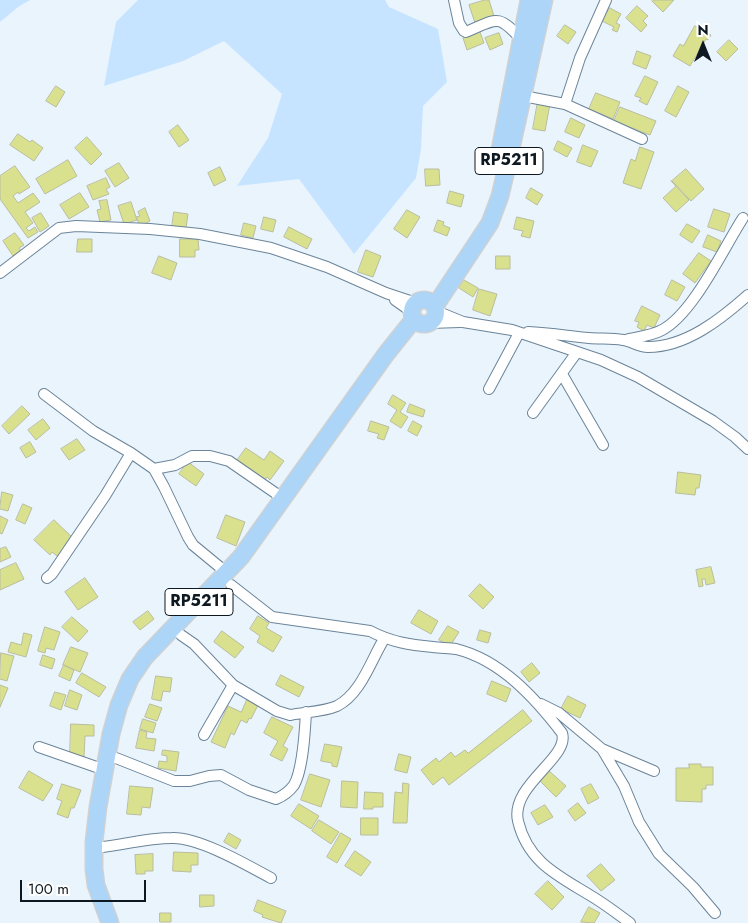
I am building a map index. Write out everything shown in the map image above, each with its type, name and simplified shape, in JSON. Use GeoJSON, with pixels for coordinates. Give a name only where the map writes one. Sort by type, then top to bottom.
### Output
{"type":"FeatureCollection","features":[{"type":"Feature","properties":{"kind":"main road","name":"RP5211"},"geometry":{"type":"LineString","coordinates":[[110,923],[96,886],[94,842],[110,764],[125,714],[137,686],[154,661],[181,635],[229,579],[241,557],[386,354],[424,312],[480,220],[488,204],[499,154],[528,0]]}},
{"type":"Feature","properties":{"kind":"main road","name":"RP5211"},"geometry":{"type":"LineString","coordinates":[[121,923],[106,884],[103,847],[107,812],[111,734],[119,705],[130,679],[145,657],[252,559],[351,420],[424,312],[490,223],[508,162],[544,0]]}},
{"type":"Feature","properties":{"kind":"street"},"geometry":{"type":"LineString","coordinates":[[454,0],[459,23],[464,31],[466,32],[491,21],[499,20],[507,24],[521,39]]}},
{"type":"Feature","properties":{"kind":"street"},"geometry":{"type":"LineString","coordinates":[[565,104],[580,58],[606,0]]}},
{"type":"Feature","properties":{"kind":"street"},"geometry":{"type":"LineString","coordinates":[[523,96],[565,104],[642,139]]}},
{"type":"Feature","properties":{"kind":"street"},"geometry":{"type":"LineString","coordinates":[[2,268],[59,228],[65,226],[150,229],[200,234],[270,248],[327,267],[424,312],[463,322],[516,332],[625,340],[661,331],[679,317],[692,301],[743,218]]}},
{"type":"Feature","properties":{"kind":"street"},"geometry":{"type":"LineString","coordinates":[[625,340],[649,347],[673,342],[697,333],[726,314],[748,295]]}},
{"type":"Feature","properties":{"kind":"street"},"geometry":{"type":"LineString","coordinates":[[424,312],[463,322]]}},
{"type":"Feature","properties":{"kind":"street"},"geometry":{"type":"LineString","coordinates":[[516,332],[601,360],[638,377],[713,421],[748,449]]}},
{"type":"Feature","properties":{"kind":"street"},"geometry":{"type":"LineString","coordinates":[[489,389],[516,332]]}},
{"type":"Feature","properties":{"kind":"street"},"geometry":{"type":"LineString","coordinates":[[533,413],[577,352]]}},
{"type":"Feature","properties":{"kind":"street"},"geometry":{"type":"LineString","coordinates":[[562,374],[603,445]]}},
{"type":"Feature","properties":{"kind":"street"},"geometry":{"type":"LineString","coordinates":[[44,394],[93,431],[154,469],[193,545],[272,617],[370,631],[384,638],[410,645],[456,649],[480,658],[500,670],[538,702],[562,733],[564,740],[546,768],[528,785],[520,800],[518,818],[521,832],[529,850],[539,862],[630,923]]}},
{"type":"Feature","properties":{"kind":"street"},"geometry":{"type":"LineString","coordinates":[[47,578],[52,574],[105,496],[131,453]]}},
{"type":"Feature","properties":{"kind":"street"},"geometry":{"type":"LineString","coordinates":[[154,469],[175,464],[192,456],[210,456],[229,462],[284,499]]}},
{"type":"Feature","properties":{"kind":"street"},"geometry":{"type":"LineString","coordinates":[[181,635],[194,644],[233,685],[277,711],[290,715],[325,710],[344,701],[352,694],[364,676],[384,638]]}},
{"type":"Feature","properties":{"kind":"street"},"geometry":{"type":"LineString","coordinates":[[204,735],[233,685]]}},
{"type":"Feature","properties":{"kind":"street"},"geometry":{"type":"LineString","coordinates":[[538,702],[559,713],[602,749],[654,771]]}},
{"type":"Feature","properties":{"kind":"street"},"geometry":{"type":"LineString","coordinates":[[39,747],[174,782],[221,775],[259,795],[276,799],[288,792],[296,780],[304,741],[306,712]]}},
{"type":"Feature","properties":{"kind":"street"},"geometry":{"type":"LineString","coordinates":[[602,749],[624,786],[639,822],[659,854],[693,887],[715,913]]}},
{"type":"Feature","properties":{"kind":"street"},"geometry":{"type":"LineString","coordinates":[[103,847],[173,837],[192,841],[210,848],[271,878]]}},
{"type":"Feature","properties":{"kind":"shaded area"},"geometry":{"type":"Polygon","coordinates":[[[0,0],[30,0],[0,22],[0,0]]]}},
{"type":"Feature","properties":{"kind":"shaded area"},"geometry":{"type":"Polygon","coordinates":[[[138,0],[385,0],[389,7],[438,29],[447,82],[423,106],[421,149],[416,178],[354,254],[299,179],[237,186],[268,138],[282,94],[224,41],[183,61],[104,86],[116,22],[138,0]]]}},
{"type":"Feature","properties":{"kind":"building"},"geometry":{"type":"Polygon","coordinates":[[[489,0],[494,16],[475,23],[469,5],[489,0]]]}},
{"type":"Feature","properties":{"kind":"building"},"geometry":{"type":"Polygon","coordinates":[[[653,0],[674,0],[663,12],[653,0]]]}},
{"type":"Feature","properties":{"kind":"building"},"geometry":{"type":"Polygon","coordinates":[[[637,6],[648,16],[643,21],[647,25],[641,32],[626,18],[637,6]]]}},
{"type":"Feature","properties":{"kind":"building"},"geometry":{"type":"Polygon","coordinates":[[[610,8],[621,14],[616,23],[620,25],[617,32],[612,30],[614,27],[602,21],[610,8]]]}},
{"type":"Feature","properties":{"kind":"building"},"geometry":{"type":"Polygon","coordinates":[[[565,25],[576,32],[568,44],[557,36],[565,25]]]}},
{"type":"Feature","properties":{"kind":"building"},"geometry":{"type":"Polygon","coordinates":[[[695,26],[711,35],[708,40],[706,39],[690,66],[673,56],[680,44],[683,46],[695,26]]]}},
{"type":"Feature","properties":{"kind":"building"},"geometry":{"type":"Polygon","coordinates":[[[480,32],[484,43],[467,50],[463,38],[480,32]]]}},
{"type":"Feature","properties":{"kind":"building"},"geometry":{"type":"Polygon","coordinates":[[[499,33],[503,44],[490,50],[485,38],[499,33]]]}},
{"type":"Feature","properties":{"kind":"building"},"geometry":{"type":"Polygon","coordinates":[[[729,40],[738,49],[726,61],[717,52],[729,40]]]}},
{"type":"Feature","properties":{"kind":"building"},"geometry":{"type":"Polygon","coordinates":[[[637,51],[651,56],[646,69],[633,64],[637,51]]]}},
{"type":"Feature","properties":{"kind":"building"},"geometry":{"type":"Polygon","coordinates":[[[645,76],[658,82],[647,105],[639,101],[641,98],[635,96],[645,76]]]}},
{"type":"Feature","properties":{"kind":"building"},"geometry":{"type":"Polygon","coordinates":[[[56,86],[65,92],[56,107],[46,101],[56,86]]]}},
{"type":"Feature","properties":{"kind":"building"},"geometry":{"type":"Polygon","coordinates":[[[678,86],[689,92],[676,117],[665,111],[678,86]]]}},
{"type":"Feature","properties":{"kind":"building"},"geometry":{"type":"Polygon","coordinates":[[[596,93],[620,102],[613,119],[589,109],[596,93]]]}},
{"type":"Feature","properties":{"kind":"building"},"geometry":{"type":"Polygon","coordinates":[[[538,101],[550,104],[545,131],[533,129],[538,101]]]}},
{"type":"Feature","properties":{"kind":"building"},"geometry":{"type":"Polygon","coordinates":[[[620,107],[656,121],[650,135],[614,121],[620,107]]]}},
{"type":"Feature","properties":{"kind":"building"},"geometry":{"type":"Polygon","coordinates":[[[571,118],[585,125],[579,138],[565,132],[571,118]]]}},
{"type":"Feature","properties":{"kind":"building"},"geometry":{"type":"Polygon","coordinates":[[[178,125],[189,140],[179,147],[169,132],[178,125]]]}},
{"type":"Feature","properties":{"kind":"building"},"geometry":{"type":"Polygon","coordinates":[[[18,134],[30,142],[32,140],[43,148],[34,161],[10,145],[18,134]]]}},
{"type":"Feature","properties":{"kind":"building"},"geometry":{"type":"Polygon","coordinates":[[[87,137],[102,154],[91,165],[75,148],[87,137]]]}},
{"type":"Feature","properties":{"kind":"building"},"geometry":{"type":"Polygon","coordinates":[[[558,141],[572,148],[567,157],[554,150],[558,141]]]}},
{"type":"Feature","properties":{"kind":"building"},"geometry":{"type":"Polygon","coordinates":[[[583,145],[598,151],[591,167],[577,162],[583,145]]]}},
{"type":"Feature","properties":{"kind":"building"},"geometry":{"type":"Polygon","coordinates":[[[640,147],[654,152],[641,189],[623,183],[631,159],[635,161],[640,147]]]}},
{"type":"Feature","properties":{"kind":"building"},"geometry":{"type":"Polygon","coordinates":[[[68,160],[77,176],[45,194],[36,179],[68,160]]]}},
{"type":"Feature","properties":{"kind":"building"},"geometry":{"type":"Polygon","coordinates":[[[119,163],[129,178],[115,187],[105,171],[119,163]]]}},
{"type":"Feature","properties":{"kind":"building"},"geometry":{"type":"Polygon","coordinates":[[[15,166],[30,187],[13,196],[18,203],[33,193],[40,202],[25,212],[33,223],[26,228],[29,231],[35,227],[38,232],[28,238],[0,199],[0,176],[15,166]]]}},
{"type":"Feature","properties":{"kind":"building"},"geometry":{"type":"Polygon","coordinates":[[[220,167],[226,180],[214,186],[208,173],[220,167]]]}},
{"type":"Feature","properties":{"kind":"building"},"geometry":{"type":"Polygon","coordinates":[[[425,169],[439,169],[440,185],[426,186],[425,169]]]}},
{"type":"Feature","properties":{"kind":"building"},"geometry":{"type":"Polygon","coordinates":[[[686,169],[704,189],[691,201],[672,181],[686,169]]]}},
{"type":"Feature","properties":{"kind":"building"},"geometry":{"type":"Polygon","coordinates":[[[106,178],[110,187],[106,189],[109,194],[93,200],[87,186],[106,178]]]}},
{"type":"Feature","properties":{"kind":"building"},"geometry":{"type":"Polygon","coordinates":[[[676,186],[689,200],[676,212],[663,198],[676,186]]]}},
{"type":"Feature","properties":{"kind":"building"},"geometry":{"type":"Polygon","coordinates":[[[531,188],[543,195],[537,205],[526,198],[531,188]]]}},
{"type":"Feature","properties":{"kind":"building"},"geometry":{"type":"Polygon","coordinates":[[[450,191],[464,195],[461,207],[447,203],[450,191]]]}},
{"type":"Feature","properties":{"kind":"building"},"geometry":{"type":"Polygon","coordinates":[[[80,193],[89,207],[69,219],[60,205],[80,193]]]}},
{"type":"Feature","properties":{"kind":"building"},"geometry":{"type":"Polygon","coordinates":[[[107,200],[111,220],[100,222],[97,210],[101,209],[99,201],[107,200]]]}},
{"type":"Feature","properties":{"kind":"building"},"geometry":{"type":"Polygon","coordinates":[[[131,202],[137,220],[124,224],[118,206],[131,202]]]}},
{"type":"Feature","properties":{"kind":"building"},"geometry":{"type":"Polygon","coordinates":[[[145,208],[150,221],[140,226],[136,217],[140,216],[138,212],[145,208]]]}},
{"type":"Feature","properties":{"kind":"building"},"geometry":{"type":"Polygon","coordinates":[[[714,209],[730,214],[724,232],[708,227],[714,209]]]}},
{"type":"Feature","properties":{"kind":"building"},"geometry":{"type":"Polygon","coordinates":[[[407,210],[420,217],[407,238],[394,229],[407,210]]]}},
{"type":"Feature","properties":{"kind":"building"},"geometry":{"type":"Polygon","coordinates":[[[174,212],[188,214],[186,228],[172,227],[174,212]]]}},
{"type":"Feature","properties":{"kind":"building"},"geometry":{"type":"Polygon","coordinates":[[[41,213],[49,226],[40,232],[32,218],[41,213]]]}},
{"type":"Feature","properties":{"kind":"building"},"geometry":{"type":"Polygon","coordinates":[[[264,217],[276,220],[273,232],[261,229],[264,217]]]}},
{"type":"Feature","properties":{"kind":"building"},"geometry":{"type":"Polygon","coordinates":[[[517,217],[534,221],[530,238],[521,236],[523,231],[514,229],[517,217]]]}},
{"type":"Feature","properties":{"kind":"building"},"geometry":{"type":"Polygon","coordinates":[[[438,220],[444,222],[443,225],[450,228],[447,236],[434,231],[438,220]]]}},
{"type":"Feature","properties":{"kind":"building"},"geometry":{"type":"Polygon","coordinates":[[[244,223],[256,226],[253,238],[241,235],[244,223]]]}},
{"type":"Feature","properties":{"kind":"building"},"geometry":{"type":"Polygon","coordinates":[[[687,224],[700,231],[692,243],[680,235],[687,224]]]}},
{"type":"Feature","properties":{"kind":"building"},"geometry":{"type":"Polygon","coordinates":[[[289,227],[312,239],[307,249],[284,237],[289,227]]]}},
{"type":"Feature","properties":{"kind":"building"},"geometry":{"type":"Polygon","coordinates":[[[15,233],[24,245],[19,248],[21,251],[13,256],[3,241],[15,233]]]}},
{"type":"Feature","properties":{"kind":"building"},"geometry":{"type":"Polygon","coordinates":[[[708,235],[721,241],[717,252],[703,247],[708,235]]]}},
{"type":"Feature","properties":{"kind":"building"},"geometry":{"type":"Polygon","coordinates":[[[78,239],[92,239],[92,252],[77,252],[78,239]]]}},
{"type":"Feature","properties":{"kind":"building"},"geometry":{"type":"Polygon","coordinates":[[[180,239],[198,239],[199,250],[195,250],[195,257],[180,257],[180,239]]]}},
{"type":"Feature","properties":{"kind":"building"},"geometry":{"type":"Polygon","coordinates":[[[366,250],[381,256],[373,277],[358,272],[366,250]]]}},
{"type":"Feature","properties":{"kind":"building"},"geometry":{"type":"Polygon","coordinates":[[[699,253],[711,261],[695,283],[683,274],[699,253]]]}},
{"type":"Feature","properties":{"kind":"building"},"geometry":{"type":"Polygon","coordinates":[[[159,256],[177,263],[171,280],[152,273],[159,256]]]}},
{"type":"Feature","properties":{"kind":"building"},"geometry":{"type":"Polygon","coordinates":[[[496,256],[510,256],[510,269],[496,269],[496,256]]]}},
{"type":"Feature","properties":{"kind":"building"},"geometry":{"type":"Polygon","coordinates":[[[464,280],[478,288],[473,297],[459,288],[464,280]]]}},
{"type":"Feature","properties":{"kind":"building"},"geometry":{"type":"Polygon","coordinates":[[[672,280],[685,287],[677,301],[665,295],[672,280]]]}},
{"type":"Feature","properties":{"kind":"building"},"geometry":{"type":"Polygon","coordinates":[[[479,289],[497,294],[490,316],[473,310],[479,289]]]}},
{"type":"Feature","properties":{"kind":"building"},"geometry":{"type":"Polygon","coordinates":[[[642,306],[660,315],[654,328],[647,325],[644,331],[637,327],[639,322],[635,321],[642,306]]]}},
{"type":"Feature","properties":{"kind":"building"},"geometry":{"type":"Polygon","coordinates":[[[393,395],[406,403],[400,412],[408,417],[401,428],[390,421],[397,410],[388,404],[393,395]]]}},
{"type":"Feature","properties":{"kind":"building"},"geometry":{"type":"Polygon","coordinates":[[[410,404],[425,410],[423,417],[407,412],[410,404]]]}},
{"type":"Feature","properties":{"kind":"building"},"geometry":{"type":"Polygon","coordinates":[[[22,406],[30,414],[9,434],[2,426],[22,406]]]}},
{"type":"Feature","properties":{"kind":"building"},"geometry":{"type":"Polygon","coordinates":[[[43,419],[50,428],[36,440],[28,430],[43,419]]]}},
{"type":"Feature","properties":{"kind":"building"},"geometry":{"type":"Polygon","coordinates":[[[371,421],[389,427],[384,440],[377,438],[379,434],[368,431],[371,421]]]}},
{"type":"Feature","properties":{"kind":"building"},"geometry":{"type":"Polygon","coordinates":[[[413,421],[422,426],[417,436],[408,431],[413,421]]]}},
{"type":"Feature","properties":{"kind":"building"},"geometry":{"type":"Polygon","coordinates":[[[77,439],[85,450],[69,460],[61,449],[77,439]]]}},
{"type":"Feature","properties":{"kind":"building"},"geometry":{"type":"Polygon","coordinates":[[[30,442],[36,452],[26,458],[20,448],[30,442]]]}},
{"type":"Feature","properties":{"kind":"building"},"geometry":{"type":"Polygon","coordinates":[[[246,448],[264,460],[270,451],[284,461],[270,480],[267,477],[264,481],[236,462],[246,448]]]}},
{"type":"Feature","properties":{"kind":"building"},"geometry":{"type":"Polygon","coordinates":[[[188,462],[204,474],[196,486],[179,474],[188,462]]]}},
{"type":"Feature","properties":{"kind":"building"},"geometry":{"type":"Polygon","coordinates":[[[678,472],[701,475],[699,488],[696,488],[695,495],[676,493],[678,472]]]}},
{"type":"Feature","properties":{"kind":"building"},"geometry":{"type":"Polygon","coordinates":[[[2,492],[13,495],[8,511],[0,509],[2,492]]]}},
{"type":"Feature","properties":{"kind":"building"},"geometry":{"type":"Polygon","coordinates":[[[23,504],[32,508],[25,524],[16,520],[23,504]]]}},
{"type":"Feature","properties":{"kind":"building"},"geometry":{"type":"Polygon","coordinates":[[[226,515],[245,522],[236,546],[217,538],[226,515]]]}},
{"type":"Feature","properties":{"kind":"building"},"geometry":{"type":"Polygon","coordinates":[[[0,516],[8,520],[2,534],[0,533],[0,516]]]}},
{"type":"Feature","properties":{"kind":"building"},"geometry":{"type":"Polygon","coordinates":[[[54,520],[74,539],[57,556],[52,552],[50,555],[34,540],[54,520]]]}},
{"type":"Feature","properties":{"kind":"building"},"geometry":{"type":"Polygon","coordinates":[[[6,547],[11,557],[0,562],[0,549],[6,547]]]}},
{"type":"Feature","properties":{"kind":"building"},"geometry":{"type":"Polygon","coordinates":[[[16,563],[24,579],[0,590],[0,570],[16,563]]]}},
{"type":"Feature","properties":{"kind":"building"},"geometry":{"type":"Polygon","coordinates":[[[711,567],[715,583],[706,585],[705,579],[702,579],[703,586],[699,587],[696,570],[711,567]]]}},
{"type":"Feature","properties":{"kind":"building"},"geometry":{"type":"Polygon","coordinates":[[[85,578],[98,597],[78,610],[65,592],[85,578]]]}},
{"type":"Feature","properties":{"kind":"building"},"geometry":{"type":"Polygon","coordinates":[[[480,584],[494,597],[483,609],[469,596],[480,584]]]}},
{"type":"Feature","properties":{"kind":"building"},"geometry":{"type":"Polygon","coordinates":[[[419,610],[438,621],[431,634],[411,623],[419,610]]]}},
{"type":"Feature","properties":{"kind":"building"},"geometry":{"type":"Polygon","coordinates":[[[148,611],[154,619],[140,630],[133,622],[148,611]]]}},
{"type":"Feature","properties":{"kind":"building"},"geometry":{"type":"Polygon","coordinates":[[[258,616],[269,623],[266,628],[282,637],[273,652],[257,642],[260,636],[250,629],[258,616]]]}},
{"type":"Feature","properties":{"kind":"building"},"geometry":{"type":"Polygon","coordinates":[[[72,617],[88,631],[78,642],[62,627],[72,617]]]}},
{"type":"Feature","properties":{"kind":"building"},"geometry":{"type":"Polygon","coordinates":[[[448,626],[459,632],[450,646],[439,640],[448,626]]]}},
{"type":"Feature","properties":{"kind":"building"},"geometry":{"type":"Polygon","coordinates":[[[45,627],[60,632],[54,650],[46,648],[45,653],[38,651],[45,627]]]}},
{"type":"Feature","properties":{"kind":"building"},"geometry":{"type":"Polygon","coordinates":[[[480,630],[491,633],[488,643],[477,640],[480,630]]]}},
{"type":"Feature","properties":{"kind":"building"},"geometry":{"type":"Polygon","coordinates":[[[222,631],[244,647],[235,658],[214,642],[222,631]]]}},
{"type":"Feature","properties":{"kind":"building"},"geometry":{"type":"Polygon","coordinates":[[[24,633],[32,635],[26,657],[8,652],[11,642],[21,645],[24,633]]]}},
{"type":"Feature","properties":{"kind":"building"},"geometry":{"type":"Polygon","coordinates":[[[71,647],[88,653],[80,672],[63,665],[71,647]]]}},
{"type":"Feature","properties":{"kind":"building"},"geometry":{"type":"Polygon","coordinates":[[[1,653],[14,656],[7,681],[0,679],[1,653]]]}},
{"type":"Feature","properties":{"kind":"building"},"geometry":{"type":"Polygon","coordinates":[[[43,655],[55,659],[52,669],[40,665],[43,655]]]}},
{"type":"Feature","properties":{"kind":"building"},"geometry":{"type":"Polygon","coordinates":[[[532,663],[540,673],[529,682],[521,672],[532,663]]]}},
{"type":"Feature","properties":{"kind":"building"},"geometry":{"type":"Polygon","coordinates":[[[64,665],[74,670],[70,681],[59,676],[64,665]]]}},
{"type":"Feature","properties":{"kind":"building"},"geometry":{"type":"Polygon","coordinates":[[[82,673],[106,687],[99,697],[76,683],[82,673]]]}},
{"type":"Feature","properties":{"kind":"building"},"geometry":{"type":"Polygon","coordinates":[[[281,675],[304,687],[299,697],[276,685],[281,675]]]}},
{"type":"Feature","properties":{"kind":"building"},"geometry":{"type":"Polygon","coordinates":[[[156,676],[172,678],[170,692],[163,691],[161,701],[152,699],[156,676]]]}},
{"type":"Feature","properties":{"kind":"building"},"geometry":{"type":"Polygon","coordinates":[[[492,681],[511,689],[506,702],[487,694],[492,681]]]}},
{"type":"Feature","properties":{"kind":"building"},"geometry":{"type":"Polygon","coordinates":[[[0,685],[8,688],[0,707],[0,685]]]}},
{"type":"Feature","properties":{"kind":"building"},"geometry":{"type":"Polygon","coordinates":[[[70,690],[82,695],[77,710],[65,706],[70,690]]]}},
{"type":"Feature","properties":{"kind":"building"},"geometry":{"type":"Polygon","coordinates":[[[55,692],[66,695],[61,710],[50,706],[55,692]]]}},
{"type":"Feature","properties":{"kind":"building"},"geometry":{"type":"Polygon","coordinates":[[[568,696],[586,705],[580,718],[561,709],[568,696]]]}},
{"type":"Feature","properties":{"kind":"building"},"geometry":{"type":"Polygon","coordinates":[[[247,700],[258,705],[251,719],[249,718],[247,723],[241,720],[234,735],[231,733],[225,748],[211,742],[228,706],[241,712],[247,700]]]}},
{"type":"Feature","properties":{"kind":"building"},"geometry":{"type":"Polygon","coordinates":[[[150,704],[162,708],[157,721],[145,717],[150,704]]]}},
{"type":"Feature","properties":{"kind":"building"},"geometry":{"type":"Polygon","coordinates":[[[523,710],[532,721],[449,785],[443,777],[433,785],[421,770],[436,758],[439,762],[451,752],[455,757],[465,750],[468,753],[523,710]]]}},
{"type":"Feature","properties":{"kind":"building"},"geometry":{"type":"Polygon","coordinates":[[[272,717],[293,727],[283,746],[288,749],[282,761],[270,755],[278,741],[264,733],[272,717]]]}},
{"type":"Feature","properties":{"kind":"building"},"geometry":{"type":"Polygon","coordinates":[[[143,719],[156,723],[153,733],[140,729],[143,719]]]}},
{"type":"Feature","properties":{"kind":"building"},"geometry":{"type":"Polygon","coordinates":[[[71,724],[94,725],[94,736],[85,736],[84,757],[70,756],[71,724]]]}},
{"type":"Feature","properties":{"kind":"building"},"geometry":{"type":"Polygon","coordinates":[[[140,730],[147,732],[146,738],[156,739],[154,751],[136,748],[140,730]]]}},
{"type":"Feature","properties":{"kind":"building"},"geometry":{"type":"Polygon","coordinates":[[[325,744],[342,747],[337,767],[332,766],[332,763],[321,761],[325,744]]]}},
{"type":"Feature","properties":{"kind":"building"},"geometry":{"type":"Polygon","coordinates":[[[163,750],[179,752],[176,771],[158,768],[159,761],[167,762],[167,756],[162,755],[163,750]]]}},
{"type":"Feature","properties":{"kind":"building"},"geometry":{"type":"Polygon","coordinates":[[[399,754],[411,757],[407,773],[395,770],[399,754]]]}},
{"type":"Feature","properties":{"kind":"building"},"geometry":{"type":"Polygon","coordinates":[[[689,764],[713,767],[713,785],[706,785],[706,789],[702,789],[702,802],[676,801],[676,768],[689,768],[689,764]]]}},
{"type":"Feature","properties":{"kind":"building"},"geometry":{"type":"Polygon","coordinates":[[[548,770],[566,786],[556,797],[539,780],[548,770]]]}},
{"type":"Feature","properties":{"kind":"building"},"geometry":{"type":"Polygon","coordinates":[[[29,771],[53,785],[43,801],[19,788],[29,771]]]}},
{"type":"Feature","properties":{"kind":"building"},"geometry":{"type":"Polygon","coordinates":[[[310,774],[330,780],[321,807],[301,800],[310,774]]]}},
{"type":"Feature","properties":{"kind":"building"},"geometry":{"type":"Polygon","coordinates":[[[342,781],[358,782],[357,808],[341,807],[342,781]]]}},
{"type":"Feature","properties":{"kind":"building"},"geometry":{"type":"Polygon","coordinates":[[[403,783],[409,784],[407,823],[393,823],[395,792],[402,793],[403,783]]]}},
{"type":"Feature","properties":{"kind":"building"},"geometry":{"type":"Polygon","coordinates":[[[62,784],[81,790],[68,818],[57,814],[62,801],[57,799],[62,784]]]}},
{"type":"Feature","properties":{"kind":"building"},"geometry":{"type":"Polygon","coordinates":[[[591,784],[599,798],[588,804],[581,789],[591,784]]]}},
{"type":"Feature","properties":{"kind":"building"},"geometry":{"type":"Polygon","coordinates":[[[130,786],[153,788],[150,808],[142,807],[141,815],[127,814],[130,786]]]}},
{"type":"Feature","properties":{"kind":"building"},"geometry":{"type":"Polygon","coordinates":[[[365,792],[383,793],[383,807],[364,809],[365,792]]]}},
{"type":"Feature","properties":{"kind":"building"},"geometry":{"type":"Polygon","coordinates":[[[578,803],[586,813],[575,821],[568,811],[578,803]]]}},
{"type":"Feature","properties":{"kind":"building"},"geometry":{"type":"Polygon","coordinates":[[[299,804],[319,816],[311,829],[291,816],[299,804]]]}},
{"type":"Feature","properties":{"kind":"building"},"geometry":{"type":"Polygon","coordinates":[[[545,805],[553,817],[538,825],[531,813],[545,805]]]}},
{"type":"Feature","properties":{"kind":"building"},"geometry":{"type":"Polygon","coordinates":[[[361,818],[378,818],[378,835],[361,835],[361,818]]]}},
{"type":"Feature","properties":{"kind":"building"},"geometry":{"type":"Polygon","coordinates":[[[319,820],[339,832],[331,844],[312,831],[319,820]]]}},
{"type":"Feature","properties":{"kind":"building"},"geometry":{"type":"Polygon","coordinates":[[[229,833],[241,840],[236,849],[224,842],[229,833]]]}},
{"type":"Feature","properties":{"kind":"building"},"geometry":{"type":"Polygon","coordinates":[[[341,833],[351,839],[337,863],[327,857],[341,833]]]}},
{"type":"Feature","properties":{"kind":"building"},"geometry":{"type":"Polygon","coordinates":[[[355,851],[371,862],[361,876],[345,866],[355,851]]]}},
{"type":"Feature","properties":{"kind":"building"},"geometry":{"type":"Polygon","coordinates":[[[174,852],[198,853],[198,865],[191,865],[191,872],[173,871],[174,852]]]}},
{"type":"Feature","properties":{"kind":"building"},"geometry":{"type":"Polygon","coordinates":[[[153,854],[153,871],[145,871],[145,874],[136,874],[135,855],[153,854]]]}},
{"type":"Feature","properties":{"kind":"building"},"geometry":{"type":"Polygon","coordinates":[[[601,864],[615,880],[601,891],[587,876],[601,864]]]}},
{"type":"Feature","properties":{"kind":"building"},"geometry":{"type":"Polygon","coordinates":[[[548,881],[564,897],[552,910],[535,894],[548,881]]]}},
{"type":"Feature","properties":{"kind":"building"},"geometry":{"type":"Polygon","coordinates":[[[200,895],[214,895],[214,906],[200,907],[200,895]]]}},
{"type":"Feature","properties":{"kind":"building"},"geometry":{"type":"Polygon","coordinates":[[[258,900],[286,911],[281,923],[262,917],[263,915],[254,911],[258,900]]]}},
{"type":"Feature","properties":{"kind":"building"},"geometry":{"type":"Polygon","coordinates":[[[589,907],[600,913],[594,923],[581,922],[589,907]]]}},
{"type":"Feature","properties":{"kind":"building"},"geometry":{"type":"Polygon","coordinates":[[[160,913],[171,913],[171,922],[160,922],[160,913]]]}}]}
